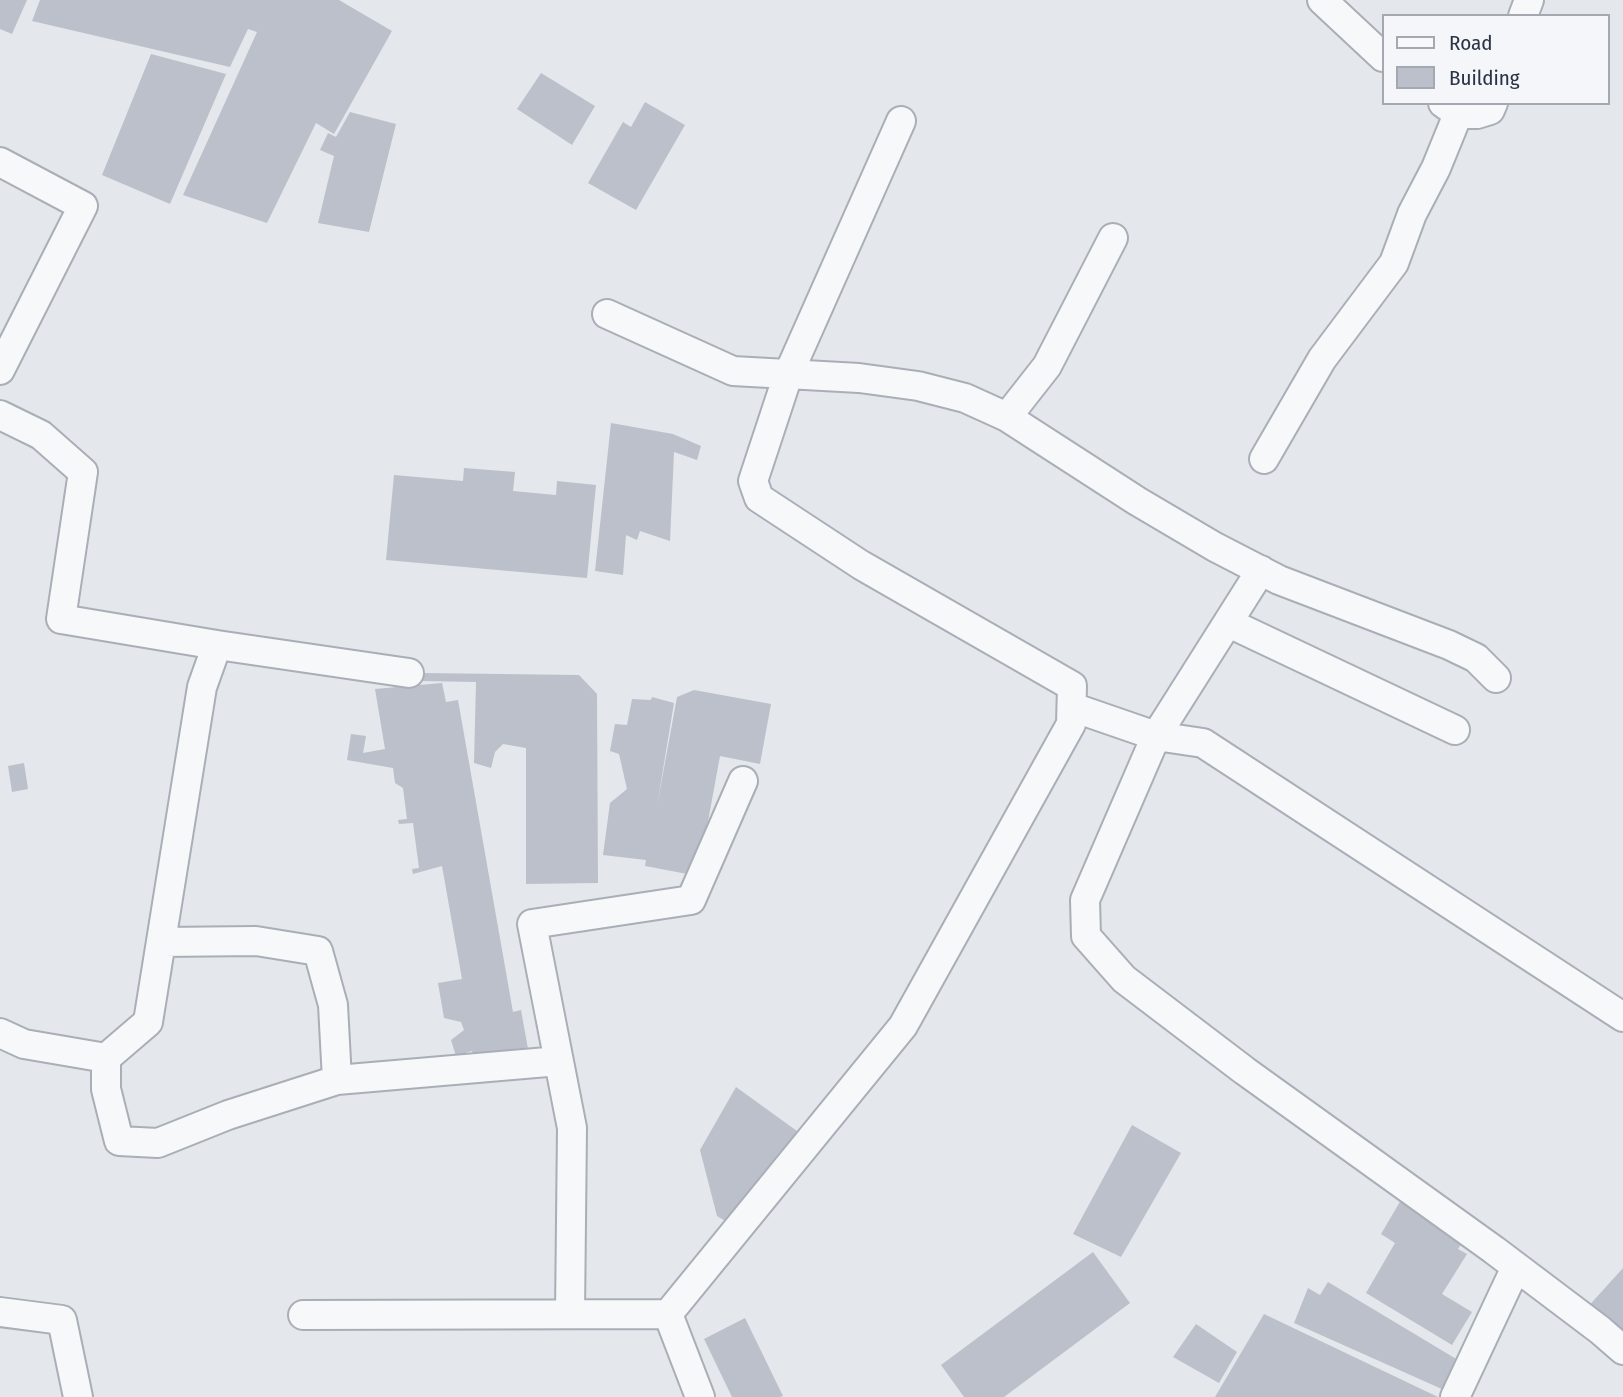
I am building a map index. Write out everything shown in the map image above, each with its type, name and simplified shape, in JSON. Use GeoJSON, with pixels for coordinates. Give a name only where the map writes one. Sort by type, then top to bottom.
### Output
{"type":"FeatureCollection","features":[{"type":"Feature","properties":{"kind":"street"},"geometry":{"type":"LineString","coordinates":[[1322,0],[1382,56]]}},
{"type":"Feature","properties":{"kind":"street"},"geometry":{"type":"LineString","coordinates":[[1264,459],[1322,359],[1394,263],[1412,214],[1436,168],[1451,109],[1477,114],[1490,110],[1492,105]]}},
{"type":"Feature","properties":{"kind":"street"},"geometry":{"type":"LineString","coordinates":[[668,1314],[904,1026],[1071,724],[1072,686],[862,565],[759,498],[753,481],[788,375],[901,121]]}},
{"type":"Feature","properties":{"kind":"street"},"geometry":{"type":"LineString","coordinates":[[0,162],[83,206],[0,370]]}},
{"type":"Feature","properties":{"kind":"street"},"geometry":{"type":"LineString","coordinates":[[1007,417],[1047,366],[1113,238]]}},
{"type":"Feature","properties":{"kind":"street"},"geometry":{"type":"LineString","coordinates":[[607,314],[733,371],[859,378],[918,386],[965,398],[1007,417],[1137,501],[1215,547],[1279,580],[1476,658],[1496,678]]}},
{"type":"Feature","properties":{"kind":"street"},"geometry":{"type":"LineString","coordinates":[[0,415],[41,435],[83,472],[61,619],[409,673]]}},
{"type":"Feature","properties":{"kind":"street"},"geometry":{"type":"LineString","coordinates":[[1261,570],[1156,737],[1086,900],[1086,936],[1124,979],[1245,1071],[1516,1267],[1623,1350]]}},
{"type":"Feature","properties":{"kind":"street"},"geometry":{"type":"LineString","coordinates":[[1229,624],[1455,730]]}},
{"type":"Feature","properties":{"kind":"street"},"geometry":{"type":"LineString","coordinates":[[0,1033],[24,1044],[106,1058],[148,1023],[202,687],[217,645]]}},
{"type":"Feature","properties":{"kind":"street"},"geometry":{"type":"LineString","coordinates":[[1072,707],[1156,737],[1203,743],[1623,1017]]}},
{"type":"Feature","properties":{"kind":"street"},"geometry":{"type":"LineString","coordinates":[[570,1313],[572,1128],[532,924],[691,900],[743,781]]}},
{"type":"Feature","properties":{"kind":"street"},"geometry":{"type":"LineString","coordinates":[[161,942],[256,941],[318,951],[333,1005],[337,1080]]}},
{"type":"Feature","properties":{"kind":"street"},"geometry":{"type":"LineString","coordinates":[[106,1058],[106,1089],[118,1141],[158,1143],[228,1115],[337,1080],[559,1061]]}},
{"type":"Feature","properties":{"kind":"street"},"geometry":{"type":"LineString","coordinates":[[1454,1397],[1516,1267]]}},
{"type":"Feature","properties":{"kind":"street"},"geometry":{"type":"LineString","coordinates":[[0,1312],[62,1320],[78,1397]]}},
{"type":"Feature","properties":{"kind":"street"},"geometry":{"type":"LineString","coordinates":[[303,1315],[668,1314]]}},
{"type":"Feature","properties":{"kind":"street"},"geometry":{"type":"LineString","coordinates":[[668,1314],[701,1397]]}},
{"type":"Feature","properties":{"kind":"building"},"geometry":{"type":"Polygon","coordinates":[[[0,0],[27,0],[12,34],[0,29],[0,0]]]}},
{"type":"Feature","properties":{"kind":"building"},"geometry":{"type":"Polygon","coordinates":[[[40,0],[339,0],[392,31],[334,134],[316,123],[267,223],[183,195],[257,32],[248,29],[230,67],[32,21],[40,0]]]}},
{"type":"Feature","properties":{"kind":"building"},"geometry":{"type":"Polygon","coordinates":[[[151,54],[226,74],[170,204],[102,175],[151,54]]]}},
{"type":"Feature","properties":{"kind":"building"},"geometry":{"type":"Polygon","coordinates":[[[541,73],[595,106],[572,145],[517,109],[541,73]]]}},
{"type":"Feature","properties":{"kind":"building"},"geometry":{"type":"Polygon","coordinates":[[[645,102],[685,125],[636,210],[588,183],[623,122],[631,127],[645,102]]]}},
{"type":"Feature","properties":{"kind":"building"},"geometry":{"type":"Polygon","coordinates":[[[350,112],[396,124],[369,232],[318,223],[334,156],[320,150],[328,133],[336,137],[350,112]]]}},
{"type":"Feature","properties":{"kind":"building"},"geometry":{"type":"Polygon","coordinates":[[[611,423],[673,434],[701,446],[697,460],[674,452],[670,541],[640,531],[637,540],[626,535],[623,575],[595,571],[611,423]]]}},
{"type":"Feature","properties":{"kind":"building"},"geometry":{"type":"Polygon","coordinates":[[[464,468],[515,472],[513,491],[556,495],[557,481],[596,485],[587,578],[386,560],[394,475],[463,481],[464,468]]]}},
{"type":"Feature","properties":{"kind":"building"},"geometry":{"type":"Polygon","coordinates":[[[423,673],[579,675],[597,694],[598,883],[526,884],[526,748],[503,744],[495,752],[491,768],[474,763],[476,682],[423,681],[423,673]]]}},
{"type":"Feature","properties":{"kind":"building"},"geometry":{"type":"Polygon","coordinates":[[[442,683],[446,702],[458,700],[513,1012],[521,1010],[528,1049],[524,1054],[477,1067],[472,1051],[456,1056],[451,1040],[464,1030],[461,1022],[444,1018],[438,983],[462,979],[442,866],[413,874],[412,869],[419,868],[413,823],[399,824],[398,820],[407,819],[403,788],[395,783],[393,768],[347,760],[351,734],[366,736],[363,753],[385,749],[375,689],[442,683]]]}},
{"type":"Feature","properties":{"kind":"building"},"geometry":{"type":"Polygon","coordinates":[[[694,690],[771,704],[760,764],[720,756],[698,876],[645,866],[646,860],[603,855],[610,803],[627,789],[619,754],[610,751],[615,724],[627,725],[632,699],[651,700],[652,697],[674,703],[657,806],[677,697],[694,690]]]}},
{"type":"Feature","properties":{"kind":"building"},"geometry":{"type":"Polygon","coordinates":[[[24,763],[28,789],[12,792],[8,766],[24,763]]]}},
{"type":"Feature","properties":{"kind":"building"},"geometry":{"type":"Polygon","coordinates":[[[736,1087],[797,1131],[727,1222],[717,1216],[700,1150],[736,1087]]]}},
{"type":"Feature","properties":{"kind":"building"},"geometry":{"type":"Polygon","coordinates":[[[1132,1125],[1181,1153],[1121,1257],[1073,1234],[1132,1125]]]}},
{"type":"Feature","properties":{"kind":"building"},"geometry":{"type":"Polygon","coordinates":[[[1401,1200],[1465,1238],[1458,1249],[1467,1254],[1442,1294],[1472,1312],[1452,1345],[1366,1293],[1395,1243],[1381,1234],[1401,1200]]]}},
{"type":"Feature","properties":{"kind":"building"},"geometry":{"type":"Polygon","coordinates":[[[1093,1252],[1130,1303],[1004,1397],[964,1397],[941,1365],[1093,1252]]]}},
{"type":"Feature","properties":{"kind":"building"},"geometry":{"type":"Polygon","coordinates":[[[1623,1268],[1623,1344],[1585,1310],[1623,1268]]]}},
{"type":"Feature","properties":{"kind":"building"},"geometry":{"type":"Polygon","coordinates":[[[1328,1282],[1458,1360],[1444,1390],[1294,1323],[1308,1288],[1320,1295],[1328,1282]]]}},
{"type":"Feature","properties":{"kind":"building"},"geometry":{"type":"Polygon","coordinates":[[[1264,1314],[1352,1356],[1438,1397],[1215,1397],[1264,1314]]]}},
{"type":"Feature","properties":{"kind":"building"},"geometry":{"type":"Polygon","coordinates":[[[745,1318],[783,1396],[732,1397],[704,1339],[745,1318]]]}},
{"type":"Feature","properties":{"kind":"building"},"geometry":{"type":"Polygon","coordinates":[[[1196,1324],[1237,1352],[1219,1383],[1173,1357],[1196,1324]]]}}]}
